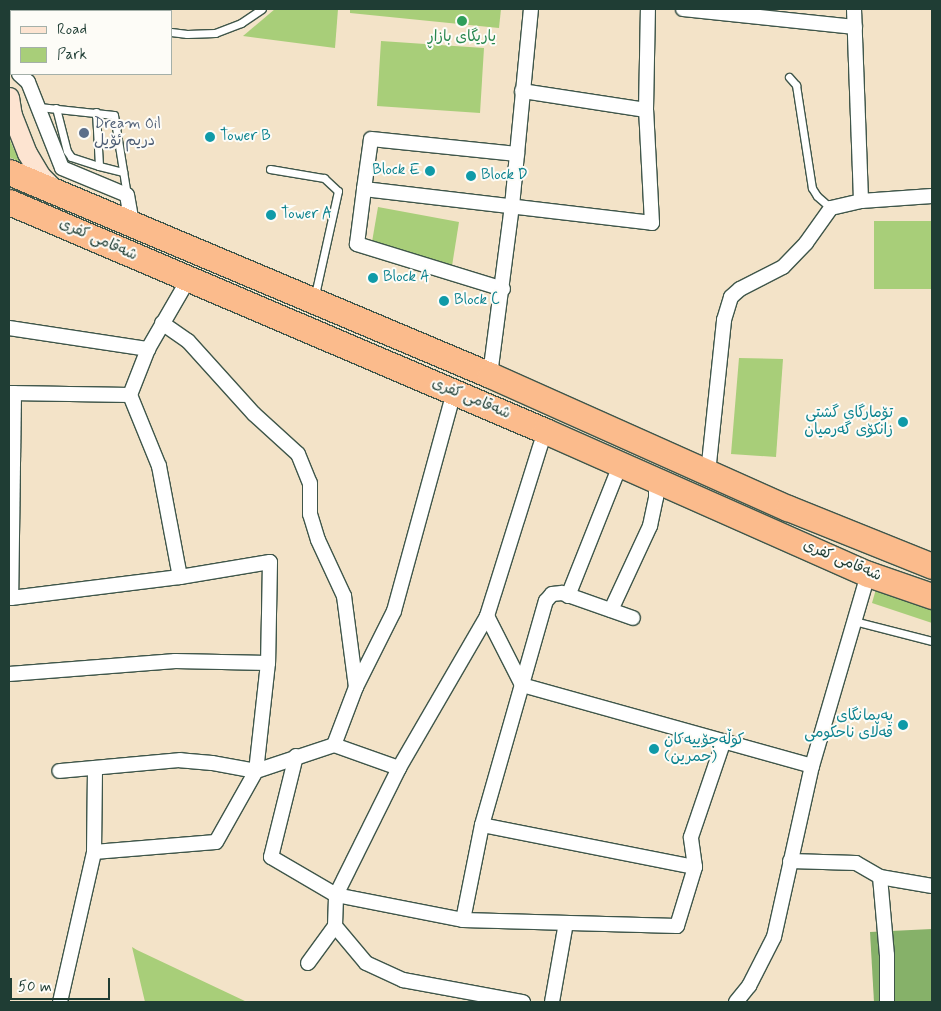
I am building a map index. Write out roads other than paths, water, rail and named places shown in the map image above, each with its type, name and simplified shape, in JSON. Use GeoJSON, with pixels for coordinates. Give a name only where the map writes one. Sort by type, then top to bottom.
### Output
{"type":"FeatureCollection","features":[{"type":"Feature","properties":{"kind":"highway","name":"شەقامی کفری"},"geometry":{"type":"LineString","coordinates":[[9,172],[490,375],[708,474],[797,512],[932,566]]}},
{"type":"Feature","properties":{"kind":"highway","name":"شەقامی کفری"},"geometry":{"type":"LineString","coordinates":[[9,202],[545,431],[868,574],[932,596]]}},
{"type":"Feature","properties":{"kind":"main road"},"geometry":{"type":"LineString","coordinates":[[9,62],[10,48]]}},
{"type":"Feature","properties":{"kind":"main road"},"geometry":{"type":"LineString","coordinates":[[9,97],[12,115],[26,153],[40,174],[56,192]]}},
{"type":"Feature","properties":{"kind":"street"},"geometry":{"type":"LineString","coordinates":[[490,375],[503,288],[531,9]]}},
{"type":"Feature","properties":{"kind":"street"},"geometry":{"type":"LineString","coordinates":[[364,189],[652,223],[646,110],[648,9]]}},
{"type":"Feature","properties":{"kind":"street"},"geometry":{"type":"LineString","coordinates":[[683,9],[856,27]]}},
{"type":"Feature","properties":{"kind":"street"},"geometry":{"type":"LineString","coordinates":[[854,9],[861,201]]}},
{"type":"Feature","properties":{"kind":"street"},"geometry":{"type":"LineString","coordinates":[[20,75],[28,82],[62,168],[127,195],[132,223]]}},
{"type":"Feature","properties":{"kind":"street"},"geometry":{"type":"LineString","coordinates":[[522,91],[646,110]]}},
{"type":"Feature","properties":{"kind":"street"},"geometry":{"type":"LineString","coordinates":[[503,288],[356,244],[372,140],[517,154]]}},
{"type":"Feature","properties":{"kind":"street"},"geometry":{"type":"LineString","coordinates":[[708,474],[726,308],[732,298],[740,290],[783,267],[806,243],[831,208],[861,201],[932,196]]}},
{"type":"Feature","properties":{"kind":"street"},"geometry":{"type":"LineString","coordinates":[[180,577],[159,466],[130,395],[148,349],[188,280]]}},
{"type":"Feature","properties":{"kind":"street"},"geometry":{"type":"LineString","coordinates":[[162,323],[188,341],[254,414],[298,454],[310,483],[310,514],[318,540],[344,596],[356,687]]}},
{"type":"Feature","properties":{"kind":"street"},"geometry":{"type":"LineString","coordinates":[[9,328],[148,349]]}},
{"type":"Feature","properties":{"kind":"street"},"geometry":{"type":"LineString","coordinates":[[334,745],[356,687],[394,611],[454,392]]}},
{"type":"Feature","properties":{"kind":"street"},"geometry":{"type":"LineString","coordinates":[[94,852],[216,842],[256,771],[268,663],[270,562],[180,577],[11,598],[11,393],[130,395]]}},
{"type":"Feature","properties":{"kind":"street"},"geometry":{"type":"LineString","coordinates":[[308,963],[335,926],[336,895],[399,768],[486,616],[545,431]]}},
{"type":"Feature","properties":{"kind":"street"},"geometry":{"type":"LineString","coordinates":[[568,596],[620,465]]}},
{"type":"Feature","properties":{"kind":"street"},"geometry":{"type":"LineString","coordinates":[[611,610],[650,526],[656,497],[656,481]]}},
{"type":"Feature","properties":{"kind":"street"},"geometry":{"type":"LineString","coordinates":[[736,1002],[749,986],[774,937],[812,766],[868,574]]}},
{"type":"Feature","properties":{"kind":"street"},"geometry":{"type":"LineString","coordinates":[[463,920],[482,825],[546,602],[552,594],[562,593],[633,618]]}},
{"type":"Feature","properties":{"kind":"street"},"geometry":{"type":"LineString","coordinates":[[486,616],[522,685],[812,766]]}},
{"type":"Feature","properties":{"kind":"street"},"geometry":{"type":"LineString","coordinates":[[9,674],[176,661],[268,663]]}},
{"type":"Feature","properties":{"kind":"street"},"geometry":{"type":"LineString","coordinates":[[296,756],[270,857],[336,895],[463,920],[677,926],[694,867],[691,837],[723,742]]}},
{"type":"Feature","properties":{"kind":"street"},"geometry":{"type":"LineString","coordinates":[[60,771],[180,760],[212,763],[256,771],[296,756],[334,745],[399,768]]}},
{"type":"Feature","properties":{"kind":"street"},"geometry":{"type":"LineString","coordinates":[[60,1002],[94,852],[95,768]]}},
{"type":"Feature","properties":{"kind":"street"},"geometry":{"type":"LineString","coordinates":[[482,825],[694,867]]}},
{"type":"Feature","properties":{"kind":"street"},"geometry":{"type":"LineString","coordinates":[[790,861],[856,863],[880,877],[932,886]]}},
{"type":"Feature","properties":{"kind":"street"},"geometry":{"type":"LineString","coordinates":[[880,877],[887,954],[887,1002]]}},
{"type":"Feature","properties":{"kind":"street"},"geometry":{"type":"LineString","coordinates":[[552,1002],[566,923]]}},
{"type":"Feature","properties":{"kind":"street"},"geometry":{"type":"LineString","coordinates":[[335,926],[366,963],[403,980],[523,1002]]}},
{"type":"Feature","properties":{"kind":"lane"},"geometry":{"type":"LineString","coordinates":[[172,32],[187,34],[215,33],[241,23],[262,9]]}},
{"type":"Feature","properties":{"kind":"lane"},"geometry":{"type":"LineString","coordinates":[[789,77],[796,86],[812,188],[817,196],[831,208]]}},
{"type":"Feature","properties":{"kind":"lane"},"geometry":{"type":"LineString","coordinates":[[39,107],[114,114],[127,195]]}},
{"type":"Feature","properties":{"kind":"lane"},"geometry":{"type":"LineString","coordinates":[[56,108],[67,151],[71,157],[124,172]]}},
{"type":"Feature","properties":{"kind":"lane"},"geometry":{"type":"LineString","coordinates":[[96,112],[99,166]]}},
{"type":"Feature","properties":{"kind":"lane"},"geometry":{"type":"LineString","coordinates":[[270,169],[324,178],[338,191],[314,301]]}},
{"type":"Feature","properties":{"kind":"lane"},"geometry":{"type":"LineString","coordinates":[[854,620],[932,641]]}},
{"type":"Feature","properties":{"kind":"place","name":"یاریگای بازاڕ"},"geometry":{"type":"Point","coordinates":[462,21]}},
{"type":"Feature","properties":{"kind":"place","name":"Dream Oil دریم ئۆیل"},"geometry":{"type":"Point","coordinates":[84,133]}},
{"type":"Feature","properties":{"kind":"place","name":"Tower B"},"geometry":{"type":"Point","coordinates":[210,137]}},
{"type":"Feature","properties":{"kind":"place","name":"Block E"},"geometry":{"type":"Point","coordinates":[430,171]}},
{"type":"Feature","properties":{"kind":"place","name":"Block D"},"geometry":{"type":"Point","coordinates":[471,176]}},
{"type":"Feature","properties":{"kind":"place","name":"Tower A"},"geometry":{"type":"Point","coordinates":[271,215]}},
{"type":"Feature","properties":{"kind":"place","name":"Block A"},"geometry":{"type":"Point","coordinates":[373,278]}},
{"type":"Feature","properties":{"kind":"place","name":"Block C"},"geometry":{"type":"Point","coordinates":[444,301]}},
{"type":"Feature","properties":{"kind":"place","name":"تۆمارگای گشتی زانکۆی گەرمیان"},"geometry":{"type":"Point","coordinates":[903,422]}},
{"type":"Feature","properties":{"kind":"place","name":"پەیمانگای قەڵای ناحکومی"},"geometry":{"type":"Point","coordinates":[903,725]}},
{"type":"Feature","properties":{"kind":"place","name":"کوڵەجۆییەکان (حمرین)"},"geometry":{"type":"Point","coordinates":[654,749]}}]}
